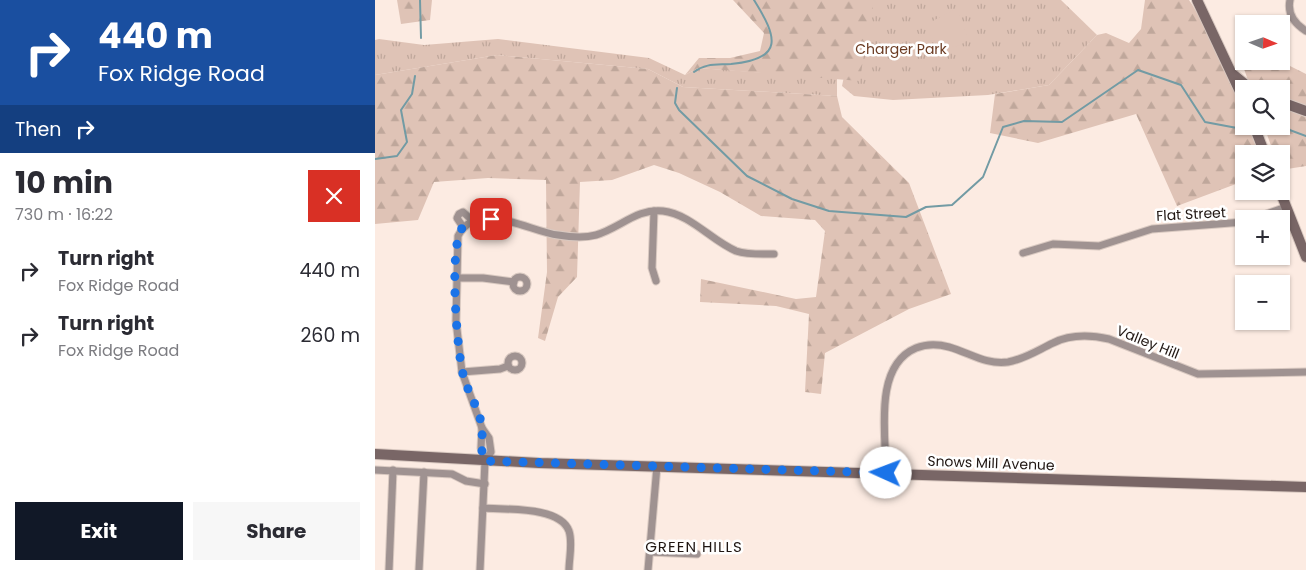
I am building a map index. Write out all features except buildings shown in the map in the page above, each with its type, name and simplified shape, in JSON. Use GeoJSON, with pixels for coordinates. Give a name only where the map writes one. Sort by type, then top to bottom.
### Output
{"type":"FeatureCollection","features":[{"type":"Feature","properties":{"kind":"main road"},"geometry":{"type":"LineString","coordinates":[[1197,0],[1236,80]]}},
{"type":"Feature","properties":{"kind":"main road"},"geometry":{"type":"LineString","coordinates":[[1290,105],[1306,111]]}},
{"type":"Feature","properties":{"kind":"main road"},"geometry":{"type":"LineString","coordinates":[[1283,200],[1306,258]]}},
{"type":"Feature","properties":{"kind":"main road","name":"Snows Mill Avenue"},"geometry":{"type":"LineString","coordinates":[[375,454],[485,461],[1306,487]]}},
{"type":"Feature","properties":{"kind":"street"},"geometry":{"type":"LineString","coordinates":[[1290,0],[1290,13],[1293,20],[1306,31]]}},
{"type":"Feature","properties":{"kind":"street"},"geometry":{"type":"LineString","coordinates":[[1278,210],[1286,207]]}},
{"type":"Feature","properties":{"kind":"street"},"geometry":{"type":"LineString","coordinates":[[654,211],[652,268],[656,280]]}},
{"type":"Feature","properties":{"kind":"street"},"geometry":{"type":"LineString","coordinates":[[480,570],[485,461],[491,452],[489,438],[482,428],[462,372],[456,321],[456,278],[458,236],[463,227],[473,221],[503,220],[559,235],[589,236],[604,232],[643,213],[654,211],[673,213],[737,251],[774,254]]}},
{"type":"Feature","properties":{"kind":"street"},"geometry":{"type":"LineString","coordinates":[[463,227],[457,218],[459,214],[463,212],[467,214],[473,221]]}},
{"type":"Feature","properties":{"kind":"street","name":"Flat Street"},"geometry":{"type":"LineString","coordinates":[[1023,252],[1053,244],[1099,246],[1152,229],[1235,223]]}},
{"type":"Feature","properties":{"kind":"street"},"geometry":{"type":"LineString","coordinates":[[456,278],[483,278],[513,282]]}},
{"type":"Feature","properties":{"kind":"street","name":"Valley Hill"},"geometry":{"type":"LineString","coordinates":[[886,473],[886,398],[889,376],[899,358],[919,347],[938,345],[988,362],[1006,362],[1025,357],[1065,338],[1095,336],[1109,339],[1198,374],[1306,372]]}},
{"type":"Feature","properties":{"kind":"street"},"geometry":{"type":"LineString","coordinates":[[462,372],[509,366]]}},
{"type":"Feature","properties":{"kind":"street"},"geometry":{"type":"LineString","coordinates":[[648,570],[657,466]]}},
{"type":"Feature","properties":{"kind":"street"},"geometry":{"type":"LineString","coordinates":[[375,470],[453,474],[467,481],[485,484]]}},
{"type":"Feature","properties":{"kind":"street"},"geometry":{"type":"LineString","coordinates":[[389,570],[393,470]]}},
{"type":"Feature","properties":{"kind":"street"},"geometry":{"type":"LineString","coordinates":[[419,570],[424,472]]}},
{"type":"Feature","properties":{"kind":"street"},"geometry":{"type":"LineString","coordinates":[[483,508],[547,513],[560,519],[569,531],[569,570]]}},
{"type":"Feature","properties":{"kind":"street"},"geometry":{"type":"LineString","coordinates":[[650,552],[697,554]]}},
{"type":"Feature","properties":{"kind":"green space"},"geometry":{"type":"Polygon","coordinates":[[[397,0],[432,0],[430,20],[401,24],[397,0]]]}},
{"type":"Feature","properties":{"kind":"green space"},"geometry":{"type":"Polygon","coordinates":[[[733,0],[872,0],[873,13],[868,23],[860,81],[698,68],[685,75],[699,58],[730,58],[760,51],[764,33],[733,0]]]}},
{"type":"Feature","properties":{"kind":"green space","name":"Charger Park"},"geometry":{"type":"Polygon","coordinates":[[[860,0],[1061,0],[1097,35],[1049,85],[988,95],[893,100],[854,96],[842,86],[860,0]]]}},
{"type":"Feature","properties":{"kind":"green space"},"geometry":{"type":"Polygon","coordinates":[[[1145,0],[1189,0],[1196,10],[1235,91],[1235,135],[1252,135],[1255,145],[1235,145],[1235,184],[1177,206],[1136,114],[1038,143],[990,133],[995,94],[1049,85],[1097,35],[1106,33],[1129,43],[1141,29],[1145,0]]]}},
{"type":"Feature","properties":{"kind":"green space"},"geometry":{"type":"Polygon","coordinates":[[[957,6],[960,7],[958,11],[968,39],[954,47],[937,45],[929,33],[929,23],[955,9],[957,6]]]}},
{"type":"Feature","properties":{"kind":"green space"},"geometry":{"type":"Polygon","coordinates":[[[498,39],[649,58],[685,75],[698,68],[837,78],[837,96],[683,87],[648,69],[497,55],[375,75],[375,40],[424,45],[498,39]]]}},
{"type":"Feature","properties":{"kind":"green space"},"geometry":{"type":"Polygon","coordinates":[[[497,55],[648,69],[683,87],[837,96],[842,117],[909,183],[951,294],[909,309],[825,353],[821,394],[805,392],[809,314],[776,306],[700,302],[701,279],[796,299],[816,297],[825,231],[815,220],[761,216],[720,192],[679,173],[654,165],[612,180],[580,182],[577,277],[558,297],[545,341],[538,338],[547,272],[546,180],[488,178],[434,182],[418,220],[375,224],[375,75],[497,55]]]}},
{"type":"Feature","properties":{"kind":"green space"},"geometry":{"type":"Polygon","coordinates":[[[1290,66],[1306,74],[1306,166],[1290,169],[1290,145],[1271,145],[1267,135],[1290,135],[1290,80],[1248,80],[1244,70],[1290,70],[1290,66]]]}},
{"type":"Feature","properties":{"kind":"waterway"},"geometry":{"type":"LineString","coordinates":[[420,0],[421,38]]}},
{"type":"Feature","properties":{"kind":"waterway"},"geometry":{"type":"LineString","coordinates":[[694,72],[707,66],[748,61],[761,57],[768,51],[771,44],[771,35],[768,25],[754,0]]}},
{"type":"Feature","properties":{"kind":"waterway"},"geometry":{"type":"LineString","coordinates":[[677,88],[675,103],[679,110],[747,176],[792,199],[829,211],[906,217],[926,207],[952,205],[983,177],[1003,127],[1024,121],[1062,122],[1138,70],[1181,85],[1205,122],[1235,128]]}},
{"type":"Feature","properties":{"kind":"waterway"},"geometry":{"type":"LineString","coordinates":[[375,159],[397,156],[407,142],[401,110],[412,94],[415,76]]}},
{"type":"Feature","properties":{"kind":"waterway"},"geometry":{"type":"LineString","coordinates":[[1290,130],[1306,136]]}},
{"type":"Feature","properties":{"kind":"district","name":"GREEN HILLS"},"geometry":{"type":"Point","coordinates":[694,547]}},
{"type":"Feature","properties":{"kind":"route"},"geometry":{"type":"LineString","coordinates":[[491,219],[473,221],[463,227],[458,236],[456,259],[456,321],[462,372],[482,428],[481,453],[485,461],[886,473]]}}]}
